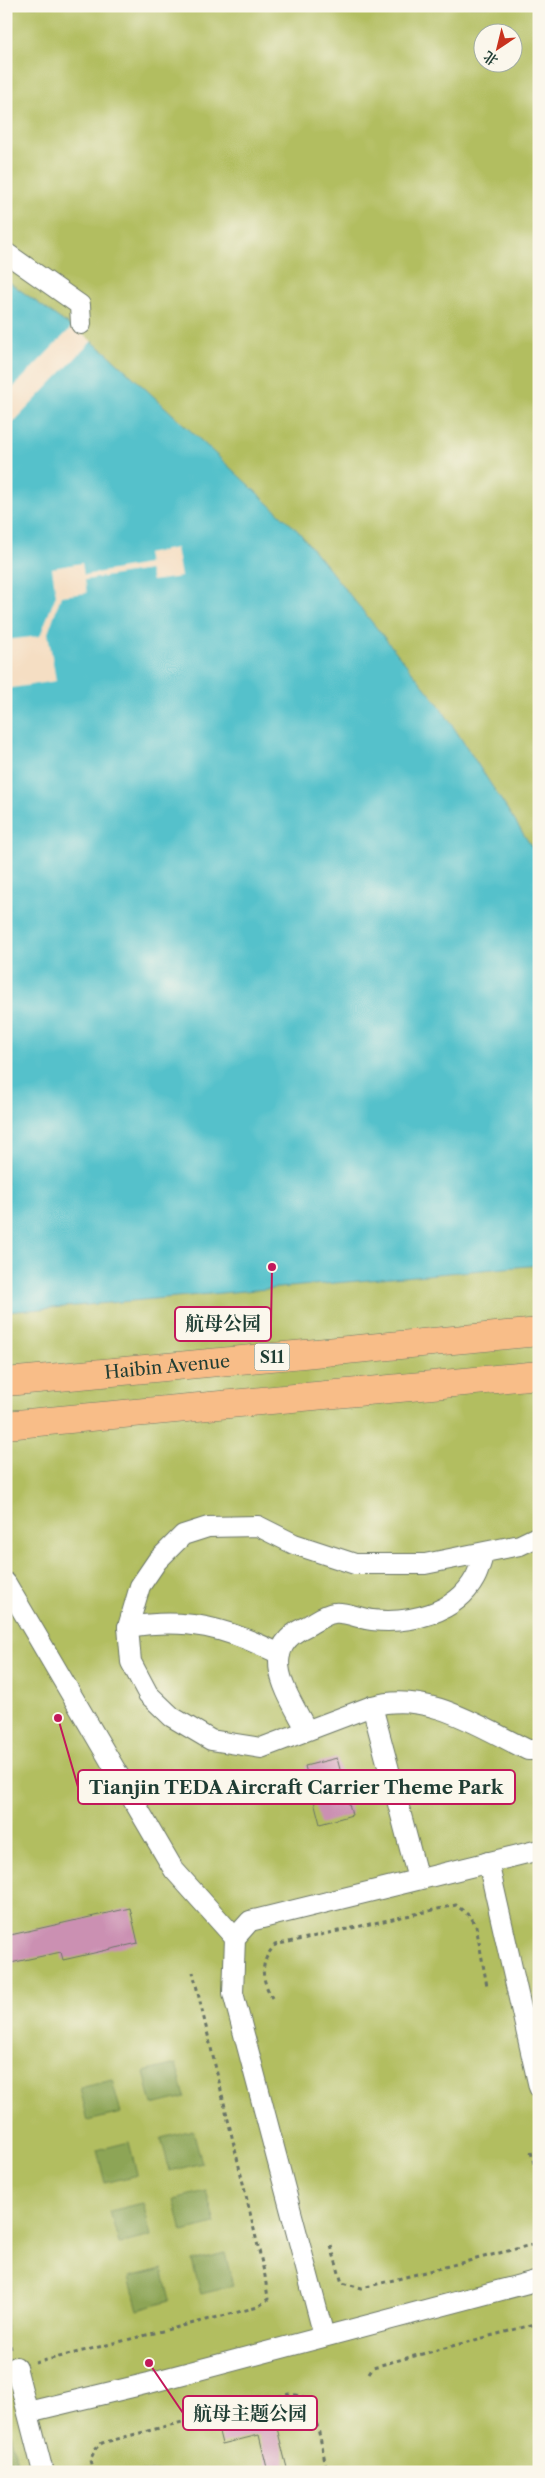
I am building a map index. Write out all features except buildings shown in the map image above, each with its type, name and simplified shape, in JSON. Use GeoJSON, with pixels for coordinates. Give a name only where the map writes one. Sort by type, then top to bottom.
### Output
{"type":"FeatureCollection","features":[{"type":"Feature","properties":{"kind":"highway","name":"Haibin Avenue"},"geometry":{"type":"LineString","coordinates":[[6,1382],[539,1332]]}},
{"type":"Feature","properties":{"kind":"highway"},"geometry":{"type":"LineString","coordinates":[[6,1425],[539,1375]]}},
{"type":"Feature","properties":{"kind":"street"},"geometry":{"type":"LineString","coordinates":[[6,253],[80,305],[81,324]]}},
{"type":"Feature","properties":{"kind":"street"},"geometry":{"type":"LineString","coordinates":[[539,1536],[520,1546],[425,1564],[355,1564],[294,1544],[258,1526],[208,1527],[183,1535],[157,1561],[140,1586],[128,1627],[131,1662],[148,1694],[172,1717],[211,1740],[261,1748],[306,1729],[372,1706],[388,1701],[407,1701],[442,1708],[528,1750],[539,1750]]}},
{"type":"Feature","properties":{"kind":"street"},"geometry":{"type":"LineString","coordinates":[[306,1729],[282,1683],[277,1663],[282,1647],[297,1630],[335,1613],[369,1620],[398,1622],[449,1606],[475,1578],[484,1553]]}},
{"type":"Feature","properties":{"kind":"street"},"geometry":{"type":"LineString","coordinates":[[6,1583],[174,1870],[235,1938]]}},
{"type":"Feature","properties":{"kind":"street"},"geometry":{"type":"LineString","coordinates":[[128,1627],[149,1623],[206,1625],[236,1634],[280,1654]]}},
{"type":"Feature","properties":{"kind":"street"},"geometry":{"type":"LineString","coordinates":[[372,1706],[418,1880]]}},
{"type":"Feature","properties":{"kind":"street"},"geometry":{"type":"LineString","coordinates":[[324,2336],[232,1993],[235,1938],[250,1921],[539,1850]]}},
{"type":"Feature","properties":{"kind":"street"},"geometry":{"type":"LineString","coordinates":[[488,1862],[539,2087]]}},
{"type":"Feature","properties":{"kind":"street"},"geometry":{"type":"LineString","coordinates":[[28,2412],[131,2388],[539,2280]]}},
{"type":"Feature","properties":{"kind":"street"},"geometry":{"type":"LineString","coordinates":[[16,2367],[43,2472]]}},
{"type":"Feature","properties":{"kind":"path"},"geometry":{"type":"LineString","coordinates":[[272,1998],[264,1984],[262,1971],[265,1958],[275,1945],[456,1905],[471,1917],[476,1926],[487,1986]]}},
{"type":"Feature","properties":{"kind":"path"},"geometry":{"type":"LineString","coordinates":[[16,2367],[258,2307],[268,2299],[265,2276],[193,1972]]}},
{"type":"Feature","properties":{"kind":"path"},"geometry":{"type":"LineString","coordinates":[[532,2152],[539,2183]]}},
{"type":"Feature","properties":{"kind":"path"},"geometry":{"type":"LineString","coordinates":[[331,2246],[342,2283],[362,2288],[539,2242]]}},
{"type":"Feature","properties":{"kind":"path"},"geometry":{"type":"LineString","coordinates":[[369,2373],[373,2367],[539,2323]]}},
{"type":"Feature","properties":{"kind":"path"},"geometry":{"type":"LineString","coordinates":[[93,2472],[90,2460],[96,2448],[102,2443],[289,2394],[307,2399],[312,2409],[327,2472]]}},
{"type":"Feature","properties":{"kind":"green space"},"geometry":{"type":"Polygon","coordinates":[[[6,6],[539,6],[539,2472],[6,2472],[6,6]]]}},
{"type":"Feature","properties":{"kind":"green space"},"geometry":{"type":"Polygon","coordinates":[[[176,2064],[185,2097],[152,2105],[144,2072],[176,2064]]]}},
{"type":"Feature","properties":{"kind":"green space"},"geometry":{"type":"Polygon","coordinates":[[[112,2080],[121,2113],[88,2121],[80,2088],[112,2080]]]}},
{"type":"Feature","properties":{"kind":"green space"},"geometry":{"type":"Polygon","coordinates":[[[193,2130],[202,2163],[170,2171],[161,2138],[193,2130]]]}},
{"type":"Feature","properties":{"kind":"green space"},"geometry":{"type":"Polygon","coordinates":[[[129,2142],[137,2175],[105,2183],[97,2150],[129,2142]]]}},
{"type":"Feature","properties":{"kind":"green space"},"geometry":{"type":"Polygon","coordinates":[[[206,2191],[215,2224],[182,2232],[174,2199],[206,2191]]]}},
{"type":"Feature","properties":{"kind":"green space"},"geometry":{"type":"Polygon","coordinates":[[[143,2203],[151,2236],[119,2244],[110,2211],[143,2203]]]}},
{"type":"Feature","properties":{"kind":"green space"},"geometry":{"type":"Polygon","coordinates":[[[225,2253],[233,2286],[201,2294],[192,2261],[225,2253]]]}},
{"type":"Feature","properties":{"kind":"green space"},"geometry":{"type":"Polygon","coordinates":[[[162,2269],[170,2301],[138,2310],[129,2277],[162,2269]]]}},
{"type":"Feature","properties":{"kind":"green space"},"geometry":{"type":"Polygon","coordinates":[[[6,2415],[19,2472],[6,2472],[6,2415]]]}},
{"type":"Feature","properties":{"kind":"water"},"geometry":{"type":"Polygon","coordinates":[[[6,280],[106,352],[298,531],[439,705],[539,858],[539,1265],[6,1312],[6,280]]]}},
{"type":"Feature","properties":{"kind":"pier"},"geometry":{"type":"Polygon","coordinates":[[[72,327],[92,341],[6,430],[6,395],[72,327]]]}},
{"type":"Feature","properties":{"kind":"pier"},"geometry":{"type":"Polygon","coordinates":[[[176,548],[181,577],[152,581],[149,570],[85,580],[87,593],[61,596],[48,633],[56,681],[6,689],[6,640],[40,636],[56,595],[52,568],[82,563],[84,575],[148,564],[146,554],[176,548]]]}},
{"type":"Feature","properties":{"kind":"place","name":"航母公园"},"geometry":{"type":"Point","coordinates":[272,1267]}},
{"type":"Feature","properties":{"kind":"place","name":"Tianjin TEDA Aircraft Carrier Theme Park"},"geometry":{"type":"Point","coordinates":[58,1718]}},
{"type":"Feature","properties":{"kind":"place","name":"航母主题公园"},"geometry":{"type":"Point","coordinates":[149,2363]}}]}
